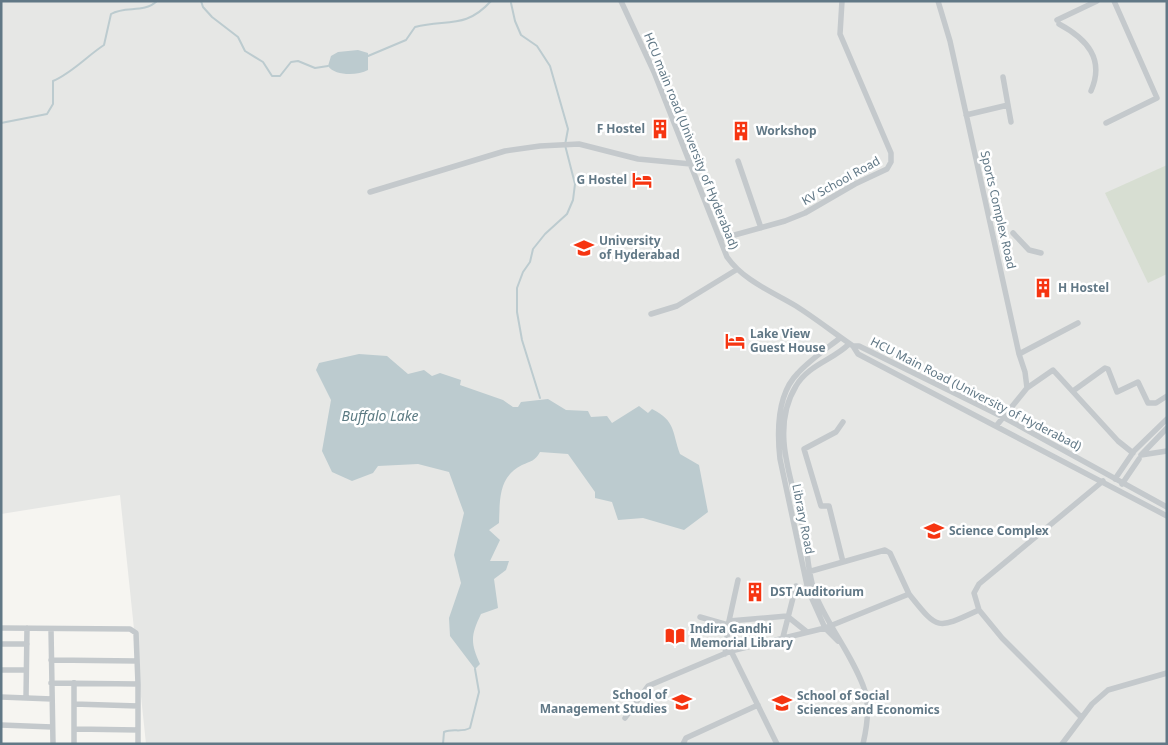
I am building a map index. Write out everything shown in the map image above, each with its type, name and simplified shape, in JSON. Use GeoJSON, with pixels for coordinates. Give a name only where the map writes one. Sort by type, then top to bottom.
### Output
{"type":"FeatureCollection","features":[{"type":"Feature","properties":{"kind":"street","name":"HCU main road (University of Hyderabad)"},"geometry":{"type":"LineString","coordinates":[[621,1],[652,67],[727,257],[736,270],[767,291],[796,306],[851,345]]}},
{"type":"Feature","properties":{"kind":"street","name":"KV School Road"},"geometry":{"type":"LineString","coordinates":[[720,239],[762,228],[805,213],[855,184],[887,169],[891,162],[891,153],[840,34],[842,1]]}},
{"type":"Feature","properties":{"kind":"street","name":"Sports Complex Road"},"geometry":{"type":"LineString","coordinates":[[938,1],[950,41],[1019,354],[1026,372],[1027,388]]}},
{"type":"Feature","properties":{"kind":"street"},"geometry":{"type":"LineString","coordinates":[[1091,91],[1097,77],[1094,59],[1088,45],[1078,34],[1058,22],[1097,1]]}},
{"type":"Feature","properties":{"kind":"street"},"geometry":{"type":"LineString","coordinates":[[1106,124],[1158,98],[1114,1]]}},
{"type":"Feature","properties":{"kind":"street"},"geometry":{"type":"LineString","coordinates":[[1003,77],[1012,122]]}},
{"type":"Feature","properties":{"kind":"street"},"geometry":{"type":"LineString","coordinates":[[966,115],[1008,105]]}},
{"type":"Feature","properties":{"kind":"street"},"geometry":{"type":"LineString","coordinates":[[370,192],[505,151],[540,146],[579,144],[638,159],[691,164]]}},
{"type":"Feature","properties":{"kind":"street"},"geometry":{"type":"LineString","coordinates":[[738,161],[762,228]]}},
{"type":"Feature","properties":{"kind":"street"},"geometry":{"type":"LineString","coordinates":[[1013,233],[1028,250],[1041,253]]}},
{"type":"Feature","properties":{"kind":"street"},"geometry":{"type":"LineString","coordinates":[[651,314],[677,306],[736,270]]}},
{"type":"Feature","properties":{"kind":"street"},"geometry":{"type":"LineString","coordinates":[[1019,354],[1078,323]]}},
{"type":"Feature","properties":{"kind":"street","name":"Library Road"},"geometry":{"type":"LineString","coordinates":[[825,628],[808,590],[806,572],[780,459],[778,439],[780,414],[796,374],[840,338]]}},
{"type":"Feature","properties":{"kind":"street"},"geometry":{"type":"LineString","coordinates":[[851,345],[810,370],[801,379],[791,396],[784,429],[785,456],[801,520],[806,572],[865,692],[867,724],[864,744]]}},
{"type":"Feature","properties":{"kind":"street","name":"HCU Main Road (University of Hyderabad)"},"geometry":{"type":"LineString","coordinates":[[851,345],[859,346],[1003,417],[1167,507]]}},
{"type":"Feature","properties":{"kind":"street","name":"HCU Main Road (University of Hyderabad)"},"geometry":{"type":"LineString","coordinates":[[851,345],[858,354],[997,425],[1167,516]]}},
{"type":"Feature","properties":{"kind":"street"},"geometry":{"type":"LineString","coordinates":[[1073,392],[1105,368],[1108,369],[1117,392],[1138,382],[1148,404],[1156,403],[1167,396]]}},
{"type":"Feature","properties":{"kind":"street"},"geometry":{"type":"LineString","coordinates":[[997,425],[1027,388],[1053,370],[1118,441],[1133,453],[1139,452],[1140,457]]}},
{"type":"Feature","properties":{"kind":"street"},"geometry":{"type":"LineString","coordinates":[[1112,486],[1133,453],[1167,419]]}},
{"type":"Feature","properties":{"kind":"street"},"geometry":{"type":"LineString","coordinates":[[843,422],[836,432],[804,449],[821,506],[829,506],[843,562]]}},
{"type":"Feature","properties":{"kind":"street"},"geometry":{"type":"LineString","coordinates":[[1119,490],[1140,457],[1167,428]]}},
{"type":"Feature","properties":{"kind":"street"},"geometry":{"type":"LineString","coordinates":[[1140,457],[1167,450]]}},
{"type":"Feature","properties":{"kind":"street"},"geometry":{"type":"LineString","coordinates":[[1081,717],[1002,638],[979,610],[974,593],[979,584],[1103,481]]}},
{"type":"Feature","properties":{"kind":"street"},"geometry":{"type":"LineString","coordinates":[[806,572],[885,550],[890,553],[909,594],[928,618],[938,624],[949,624],[979,610]]}},
{"type":"Feature","properties":{"kind":"street"},"geometry":{"type":"LineString","coordinates":[[738,580],[729,623],[728,652],[758,705],[777,744]]}},
{"type":"Feature","properties":{"kind":"street"},"geometry":{"type":"LineString","coordinates":[[783,637],[796,586]]}},
{"type":"Feature","properties":{"kind":"street"},"geometry":{"type":"LineString","coordinates":[[625,718],[648,686],[728,652],[825,628],[909,594]]}},
{"type":"Feature","properties":{"kind":"street"},"geometry":{"type":"LineString","coordinates":[[700,617],[729,623],[787,616],[807,632]]}},
{"type":"Feature","properties":{"kind":"street"},"geometry":{"type":"LineString","coordinates":[[1,628],[130,629],[136,633],[138,639],[138,744]]}},
{"type":"Feature","properties":{"kind":"street"},"geometry":{"type":"LineString","coordinates":[[26,698],[27,628]]}},
{"type":"Feature","properties":{"kind":"street"},"geometry":{"type":"LineString","coordinates":[[825,628],[842,644]]}},
{"type":"Feature","properties":{"kind":"street"},"geometry":{"type":"LineString","coordinates":[[51,629],[52,744]]}},
{"type":"Feature","properties":{"kind":"street"},"geometry":{"type":"LineString","coordinates":[[1,644],[26,644]]}},
{"type":"Feature","properties":{"kind":"street"},"geometry":{"type":"LineString","coordinates":[[51,660],[138,661]]}},
{"type":"Feature","properties":{"kind":"street"},"geometry":{"type":"LineString","coordinates":[[1,670],[26,670]]}},
{"type":"Feature","properties":{"kind":"street"},"geometry":{"type":"LineString","coordinates":[[1062,744],[1098,697],[1108,690],[1167,674]]}},
{"type":"Feature","properties":{"kind":"street"},"geometry":{"type":"LineString","coordinates":[[51,683],[138,684]]}},
{"type":"Feature","properties":{"kind":"street"},"geometry":{"type":"LineString","coordinates":[[74,683],[74,744]]}},
{"type":"Feature","properties":{"kind":"street"},"geometry":{"type":"LineString","coordinates":[[1,697],[52,699]]}},
{"type":"Feature","properties":{"kind":"street"},"geometry":{"type":"LineString","coordinates":[[74,704],[138,706]]}},
{"type":"Feature","properties":{"kind":"street"},"geometry":{"type":"LineString","coordinates":[[683,744],[686,738],[758,705]]}},
{"type":"Feature","properties":{"kind":"street"},"geometry":{"type":"LineString","coordinates":[[1,725],[52,727]]}},
{"type":"Feature","properties":{"kind":"street"},"geometry":{"type":"LineString","coordinates":[[74,729],[138,730]]}},
{"type":"Feature","properties":{"kind":"shaded area","name":"University of Hyderabad"},"geometry":{"type":"Polygon","coordinates":[[[1,1],[1167,1],[1167,744],[146,744],[120,495],[1,514],[1,1]]]}},
{"type":"Feature","properties":{"kind":"shaded area"},"geometry":{"type":"Polygon","coordinates":[[[1167,165],[1167,274],[1148,283],[1105,193],[1167,165]]]}},
{"type":"Feature","properties":{"kind":"water"},"geometry":{"type":"Polygon","coordinates":[[[358,50],[368,53],[368,70],[346,74],[336,72],[328,66],[331,56],[338,52],[358,50]]]}},
{"type":"Feature","properties":{"kind":"water","name":"Buffalo Lake"},"geometry":{"type":"Polygon","coordinates":[[[359,354],[387,356],[408,374],[424,370],[432,376],[440,373],[461,380],[460,385],[503,400],[513,407],[518,407],[521,402],[548,399],[566,410],[588,411],[591,417],[607,416],[612,423],[639,406],[648,413],[652,409],[660,413],[669,423],[680,454],[699,465],[708,512],[684,530],[643,518],[618,520],[612,502],[595,498],[595,492],[568,454],[540,452],[530,462],[514,470],[508,476],[500,498],[499,523],[489,530],[500,540],[490,561],[509,561],[506,570],[494,579],[498,608],[481,614],[475,628],[473,644],[480,664],[475,669],[450,636],[449,618],[461,583],[454,555],[464,513],[449,472],[418,464],[378,466],[373,473],[352,481],[332,472],[322,451],[331,400],[316,370],[319,363],[359,354]]]}},
{"type":"Feature","properties":{"kind":"waterway"},"geometry":{"type":"LineString","coordinates":[[1,123],[47,114],[53,104],[53,81],[67,74],[104,45],[111,14],[117,11],[146,7],[157,1]]}},
{"type":"Feature","properties":{"kind":"waterway"},"geometry":{"type":"LineString","coordinates":[[201,1],[203,7],[212,17],[238,37],[245,51],[263,62],[272,76],[280,76],[291,62],[298,61],[315,68],[328,66]]}},
{"type":"Feature","properties":{"kind":"waterway"},"geometry":{"type":"LineString","coordinates":[[368,56],[406,40],[415,27],[456,22],[473,16],[491,1]]}},
{"type":"Feature","properties":{"kind":"waterway"},"geometry":{"type":"LineString","coordinates":[[511,3],[515,21],[521,35],[537,46],[550,66],[568,129],[565,145],[575,184],[573,200],[567,214],[545,234],[533,249],[530,262],[523,272],[517,288],[517,312],[522,340],[540,398]]}},
{"type":"Feature","properties":{"kind":"waterway"},"geometry":{"type":"LineString","coordinates":[[443,744],[444,732],[470,728],[479,692],[475,669]]}},
{"type":"Feature","properties":{"kind":"place","name":"F Hostel"},"geometry":{"type":"Point","coordinates":[660,129]}},
{"type":"Feature","properties":{"kind":"place","name":"Workshop"},"geometry":{"type":"Point","coordinates":[741,131]}},
{"type":"Feature","properties":{"kind":"place","name":"G Hostel"},"geometry":{"type":"Point","coordinates":[642,180]}},
{"type":"Feature","properties":{"kind":"place","name":"University of Hyderabad"},"geometry":{"type":"Point","coordinates":[584,248]}},
{"type":"Feature","properties":{"kind":"place","name":"H Hostel"},"geometry":{"type":"Point","coordinates":[1043,288]}},
{"type":"Feature","properties":{"kind":"place","name":"Lake View Guest House"},"geometry":{"type":"Point","coordinates":[735,341]}},
{"type":"Feature","properties":{"kind":"place","name":"Science Complex"},"geometry":{"type":"Point","coordinates":[934,531]}},
{"type":"Feature","properties":{"kind":"place","name":"DST Auditorium"},"geometry":{"type":"Point","coordinates":[755,592]}},
{"type":"Feature","properties":{"kind":"place","name":"Indira Gandhi Memorial Library"},"geometry":{"type":"Point","coordinates":[675,636]}},
{"type":"Feature","properties":{"kind":"place","name":"School of Management Studies"},"geometry":{"type":"Point","coordinates":[682,702]}},
{"type":"Feature","properties":{"kind":"place","name":"School of Social Sciences and Economics"},"geometry":{"type":"Point","coordinates":[782,703]}}]}
